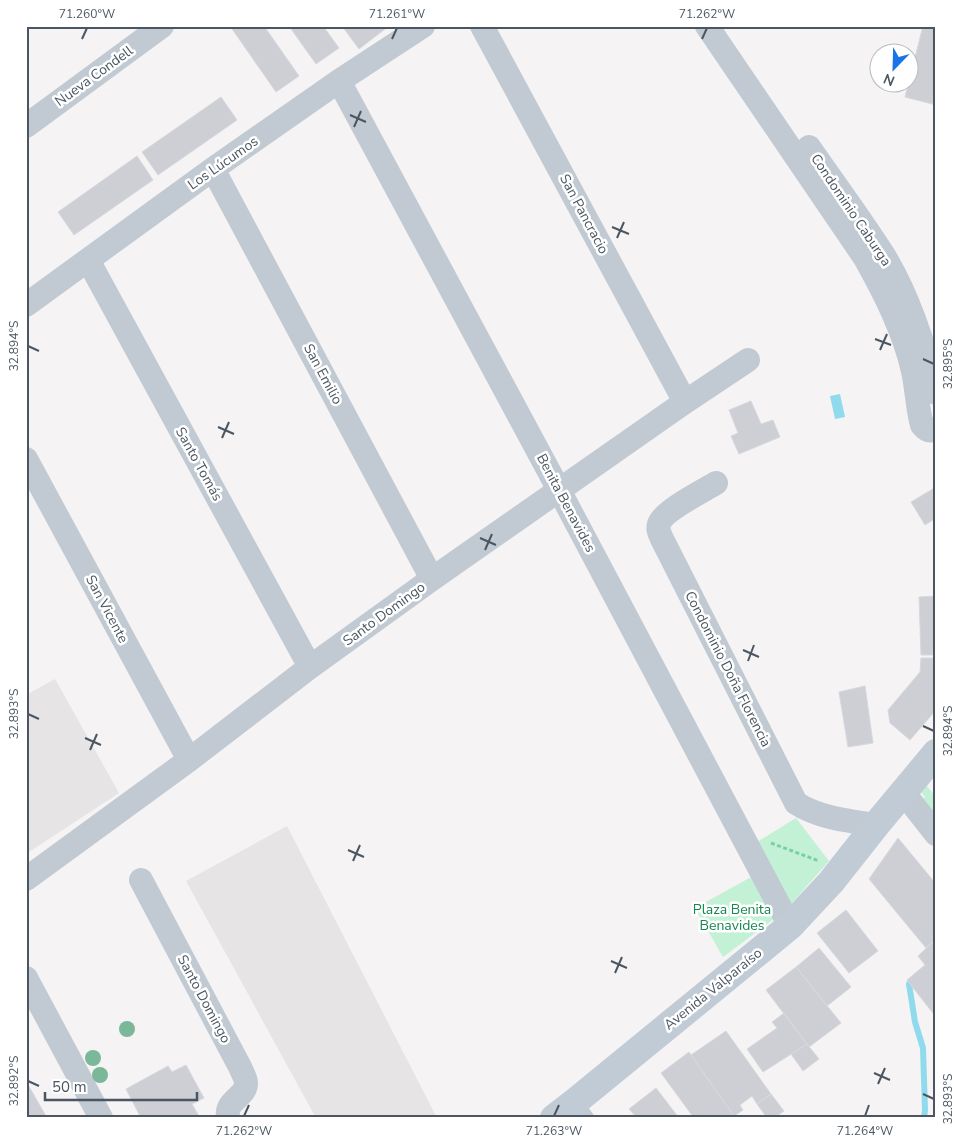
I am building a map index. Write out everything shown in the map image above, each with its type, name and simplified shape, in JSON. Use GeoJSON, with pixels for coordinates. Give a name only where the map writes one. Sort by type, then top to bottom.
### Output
{"type":"FeatureCollection","features":[{"type":"Feature","properties":{"kind":"main road","name":"Avenida Valparaíso"},"geometry":{"type":"LineString","coordinates":[[554,1118],[583,1109],[790,926],[831,882],[903,792],[932,766]]}},
{"type":"Feature","properties":{"kind":"street","name":"Nueva Condell"},"geometry":{"type":"LineString","coordinates":[[29,119],[162,26]]}},
{"type":"Feature","properties":{"kind":"street","name":"Los Lúcumos"},"geometry":{"type":"LineString","coordinates":[[26,304],[213,169],[339,81],[423,26]]}},
{"type":"Feature","properties":{"kind":"street","name":"San Pancracio"},"geometry":{"type":"LineString","coordinates":[[482,26],[685,402]]}},
{"type":"Feature","properties":{"kind":"street","name":"Condominio Caburga"},"geometry":{"type":"LineString","coordinates":[[719,31],[799,147],[864,258],[888,282],[893,314],[906,347],[936,392]]}},
{"type":"Feature","properties":{"kind":"street","name":"Benita Benavides"},"geometry":{"type":"LineString","coordinates":[[339,81],[559,490],[790,926]]}},
{"type":"Feature","properties":{"kind":"street","name":"San Emilio"},"geometry":{"type":"LineString","coordinates":[[213,169],[432,579]]}},
{"type":"Feature","properties":{"kind":"street","name":"Santo Tomás"},"geometry":{"type":"LineString","coordinates":[[88,260],[310,667]]}},
{"type":"Feature","properties":{"kind":"street","name":"Santo Domingo"},"geometry":{"type":"LineString","coordinates":[[26,879],[189,760],[310,667],[432,579],[748,360]]}},
{"type":"Feature","properties":{"kind":"street","name":"Condominio Caburga"},"geometry":{"type":"LineString","coordinates":[[922,370],[922,425],[927,430],[932,431],[936,429]]}},
{"type":"Feature","properties":{"kind":"street","name":"San Vicente"},"geometry":{"type":"LineString","coordinates":[[26,458],[189,760]]}},
{"type":"Feature","properties":{"kind":"street","name":"Condominio Doña Florencia"},"geometry":{"type":"LineString","coordinates":[[716,483],[663,517],[659,523],[658,530],[662,539],[796,803],[805,809],[824,815],[876,825]]}},
{"type":"Feature","properties":{"kind":"street"},"geometry":{"type":"LineString","coordinates":[[903,792],[936,834]]}},
{"type":"Feature","properties":{"kind":"street","name":"Santo Domingo"},"geometry":{"type":"LineString","coordinates":[[141,880],[240,1067],[246,1083],[242,1093],[230,1104],[227,1113],[228,1118]]}},
{"type":"Feature","properties":{"kind":"street"},"geometry":{"type":"LineString","coordinates":[[26,978],[101,1118]]}},
{"type":"Feature","properties":{"kind":"path"},"geometry":{"type":"LineString","coordinates":[[740,832],[841,869]]}},
{"type":"Feature","properties":{"kind":"shaded area"},"geometry":{"type":"Polygon","coordinates":[[[55,679],[119,793],[26,854],[26,695],[55,679]]]}},
{"type":"Feature","properties":{"kind":"shaded area"},"geometry":{"type":"Polygon","coordinates":[[[287,826],[437,1118],[316,1118],[186,881],[287,826]]]}},
{"type":"Feature","properties":{"kind":"green space"},"geometry":{"type":"Polygon","coordinates":[[[926,785],[936,797],[936,815],[923,799],[925,797],[921,792],[926,785]]]}},
{"type":"Feature","properties":{"kind":"green space"},"geometry":{"type":"Polygon","coordinates":[[[796,818],[829,861],[791,904],[757,842],[796,818]]]}},
{"type":"Feature","properties":{"kind":"green space","name":"Plaza Benita Benavides"},"geometry":{"type":"Polygon","coordinates":[[[753,876],[774,919],[723,957],[695,908],[753,876]]]}},
{"type":"Feature","properties":{"kind":"water"},"geometry":{"type":"Polygon","coordinates":[[[840,394],[845,417],[835,419],[830,396],[840,394]]]}},
{"type":"Feature","properties":{"kind":"building"},"geometry":{"type":"Polygon","coordinates":[[[230,26],[264,26],[299,76],[276,92],[230,26]]]}},
{"type":"Feature","properties":{"kind":"building"},"geometry":{"type":"Polygon","coordinates":[[[289,26],[323,26],[339,48],[316,64],[289,26]]]}},
{"type":"Feature","properties":{"kind":"building"},"geometry":{"type":"Polygon","coordinates":[[[342,26],[389,26],[359,49],[342,26]]]}},
{"type":"Feature","properties":{"kind":"building"},"geometry":{"type":"Polygon","coordinates":[[[923,26],[936,26],[936,105],[905,97],[906,92],[920,92],[919,42],[923,26]]]}},
{"type":"Feature","properties":{"kind":"building"},"geometry":{"type":"Polygon","coordinates":[[[221,97],[237,120],[158,175],[142,152],[221,97]]]}},
{"type":"Feature","properties":{"kind":"building"},"geometry":{"type":"Polygon","coordinates":[[[137,156],[153,180],[74,235],[58,212],[137,156]]]}},
{"type":"Feature","properties":{"kind":"building"},"geometry":{"type":"Polygon","coordinates":[[[751,401],[761,424],[773,420],[780,437],[739,454],[731,436],[738,433],[729,410],[751,401]]]}},
{"type":"Feature","properties":{"kind":"building"},"geometry":{"type":"Polygon","coordinates":[[[936,487],[936,518],[925,525],[911,502],[936,487]]]}},
{"type":"Feature","properties":{"kind":"building"},"geometry":{"type":"Polygon","coordinates":[[[936,596],[933,655],[921,655],[919,597],[936,596]]]}},
{"type":"Feature","properties":{"kind":"building"},"geometry":{"type":"Polygon","coordinates":[[[921,658],[933,658],[936,661],[936,710],[910,740],[890,723],[888,710],[920,672],[921,658]]]}},
{"type":"Feature","properties":{"kind":"building"},"geometry":{"type":"Polygon","coordinates":[[[865,686],[873,743],[848,747],[839,692],[865,686]]]}},
{"type":"Feature","properties":{"kind":"building"},"geometry":{"type":"Polygon","coordinates":[[[898,838],[936,884],[936,939],[926,948],[869,879],[898,838]]]}},
{"type":"Feature","properties":{"kind":"building"},"geometry":{"type":"Polygon","coordinates":[[[846,910],[878,951],[849,973],[817,933],[846,910]]]}},
{"type":"Feature","properties":{"kind":"building"},"geometry":{"type":"Polygon","coordinates":[[[936,939],[936,1017],[907,980],[925,965],[918,956],[936,939]]]}},
{"type":"Feature","properties":{"kind":"building"},"geometry":{"type":"Polygon","coordinates":[[[819,948],[851,987],[827,1006],[796,967],[819,948]]]}},
{"type":"Feature","properties":{"kind":"building"},"geometry":{"type":"Polygon","coordinates":[[[796,967],[841,1023],[809,1047],[766,990],[796,967]]]}},
{"type":"Feature","properties":{"kind":"building"},"geometry":{"type":"Polygon","coordinates":[[[784,1013],[807,1044],[763,1072],[747,1049],[777,1028],[772,1022],[784,1013]]]}},
{"type":"Feature","properties":{"kind":"building"},"geometry":{"type":"Polygon","coordinates":[[[726,1031],[771,1094],[757,1104],[752,1096],[740,1105],[743,1110],[734,1116],[691,1055],[726,1031]]]}},
{"type":"Feature","properties":{"kind":"building"},"geometry":{"type":"Polygon","coordinates":[[[807,1044],[819,1059],[803,1071],[791,1054],[807,1044]]]}},
{"type":"Feature","properties":{"kind":"building"},"geometry":{"type":"Polygon","coordinates":[[[689,1052],[734,1116],[731,1118],[694,1118],[661,1073],[689,1052]]]}},
{"type":"Feature","properties":{"kind":"building"},"geometry":{"type":"Polygon","coordinates":[[[186,1065],[204,1098],[192,1104],[200,1118],[141,1118],[126,1089],[168,1066],[172,1072],[186,1065]]]}},
{"type":"Feature","properties":{"kind":"building"},"geometry":{"type":"Polygon","coordinates":[[[26,1081],[47,1118],[26,1118],[26,1081]]]}},
{"type":"Feature","properties":{"kind":"building"},"geometry":{"type":"Polygon","coordinates":[[[656,1088],[679,1118],[637,1118],[629,1109],[656,1088]]]}},
{"type":"Feature","properties":{"kind":"building"},"geometry":{"type":"Polygon","coordinates":[[[771,1094],[784,1111],[774,1118],[767,1118],[757,1104],[771,1094]]]}},
{"type":"Feature","properties":{"kind":"waterway"},"geometry":{"type":"LineString","coordinates":[[914,978],[909,984],[915,1022],[923,1048],[924,1118]]}}]}
